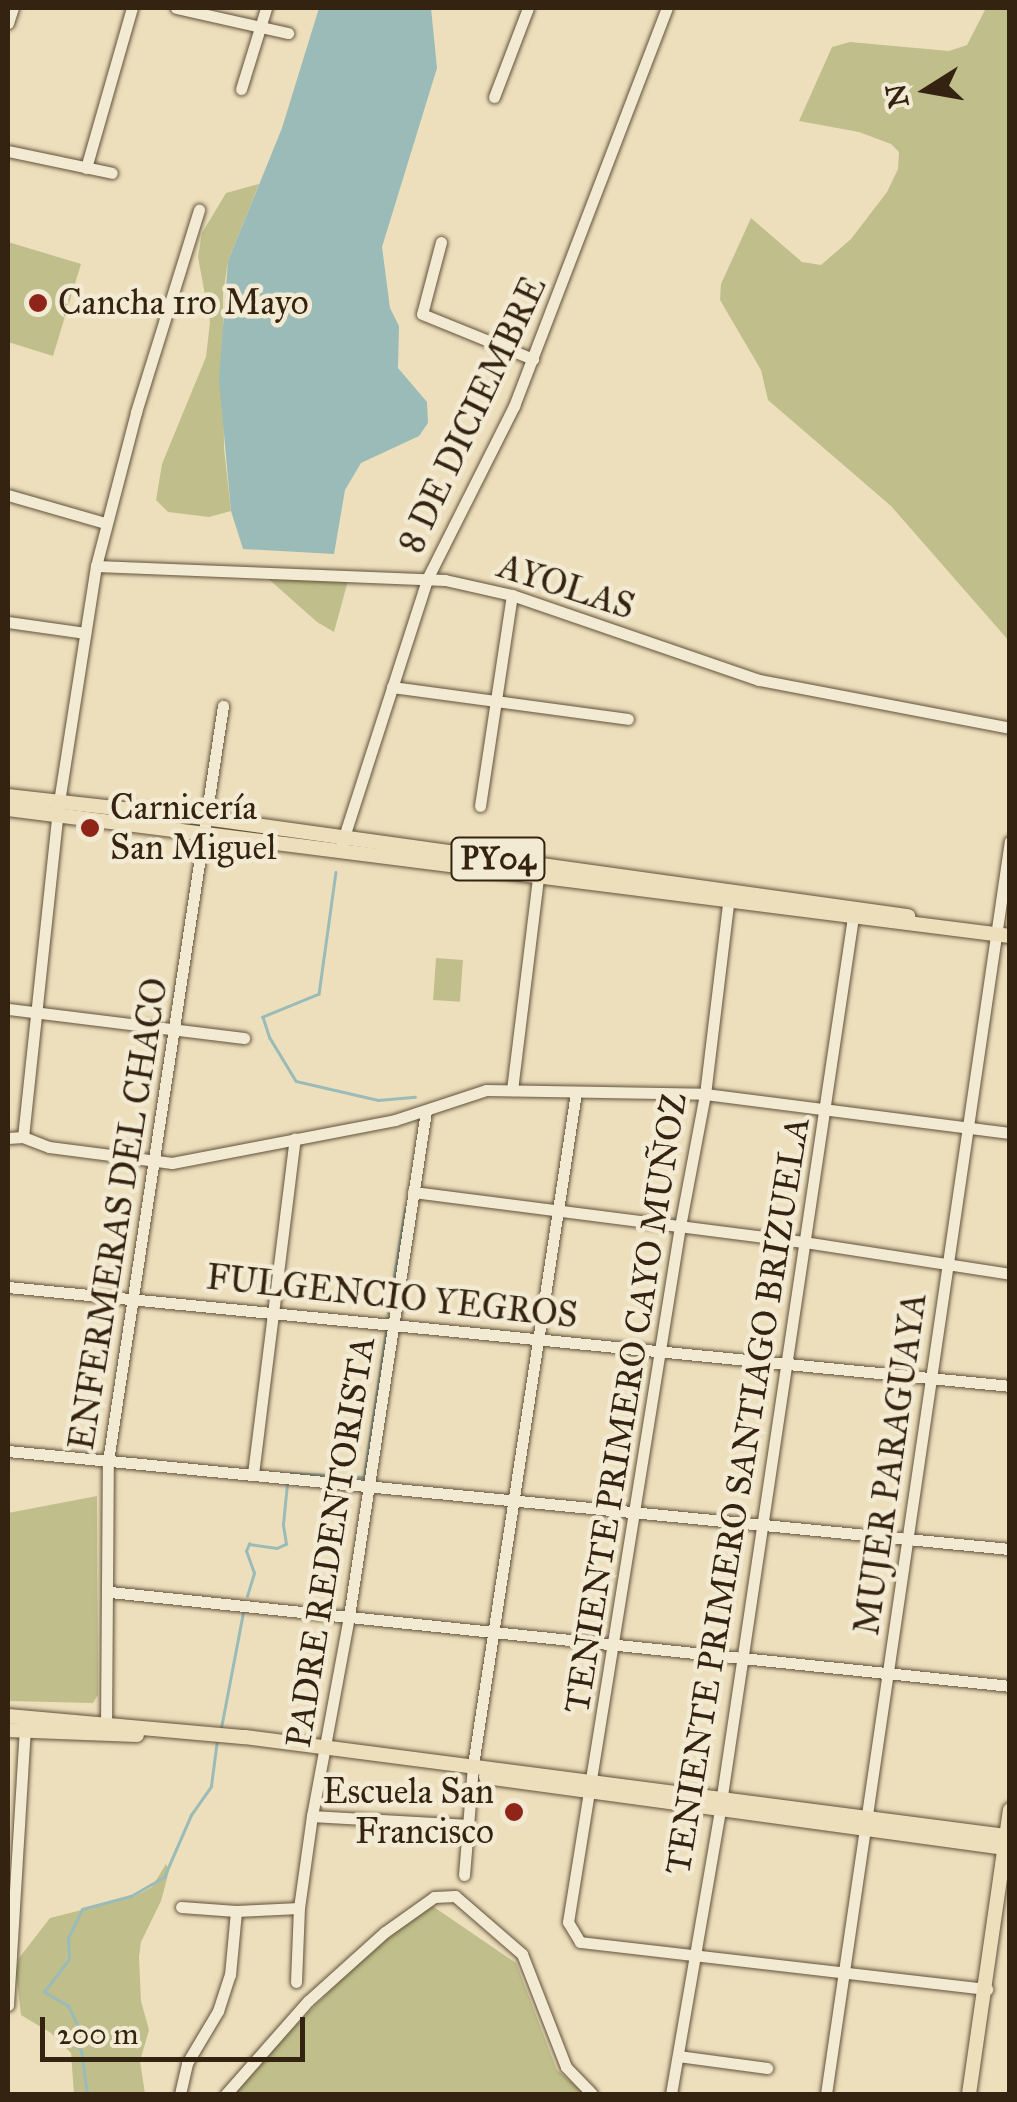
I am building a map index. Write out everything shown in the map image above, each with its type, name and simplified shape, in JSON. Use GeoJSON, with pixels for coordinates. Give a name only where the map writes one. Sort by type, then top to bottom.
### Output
{"type":"FeatureCollection","features":[{"type":"Feature","properties":{"kind":"main road","name":"PY04"},"geometry":{"type":"LineString","coordinates":[[8,796],[58,808]]}},
{"type":"Feature","properties":{"kind":"main road","name":"PY04"},"geometry":{"type":"LineString","coordinates":[[8,808],[58,808],[204,824],[853,911],[998,935]]}},
{"type":"Feature","properties":{"kind":"main road","name":"PY04"},"geometry":{"type":"LineString","coordinates":[[342,843],[538,876],[729,896]]}},
{"type":"Feature","properties":{"kind":"main road"},"geometry":{"type":"LineString","coordinates":[[8,1716],[25,1724]]}},
{"type":"Feature","properties":{"kind":"main road"},"geometry":{"type":"LineString","coordinates":[[8,1730],[25,1724],[229,1740],[1008,1843]]}},
{"type":"Feature","properties":{"kind":"main road"},"geometry":{"type":"LineString","coordinates":[[969,2094],[1010,1810]]}},
{"type":"Feature","properties":{"kind":"street"},"geometry":{"type":"LineString","coordinates":[[8,23],[13,8]]}},
{"type":"Feature","properties":{"kind":"street"},"geometry":{"type":"LineString","coordinates":[[86,168],[132,8]]}},
{"type":"Feature","properties":{"kind":"street"},"geometry":{"type":"LineString","coordinates":[[176,8],[288,33]]}},
{"type":"Feature","properties":{"kind":"street"},"geometry":{"type":"LineString","coordinates":[[241,88],[266,8]]}},
{"type":"Feature","properties":{"kind":"street"},"geometry":{"type":"LineString","coordinates":[[494,98],[528,8]]}},
{"type":"Feature","properties":{"kind":"street","name":"8 DE DICIEMBRE"},"geometry":{"type":"LineString","coordinates":[[342,843],[428,579],[533,359],[667,8]]}},
{"type":"Feature","properties":{"kind":"street"},"geometry":{"type":"LineString","coordinates":[[8,150],[112,173]]}},
{"type":"Feature","properties":{"kind":"street"},"geometry":{"type":"LineString","coordinates":[[24,1137],[58,808],[96,566],[198,210]]}},
{"type":"Feature","properties":{"kind":"street"},"geometry":{"type":"LineString","coordinates":[[441,242],[422,314],[533,359]]}},
{"type":"Feature","properties":{"kind":"street"},"geometry":{"type":"LineString","coordinates":[[8,495],[106,523]]}},
{"type":"Feature","properties":{"kind":"street","name":"AYOLAS"},"geometry":{"type":"LineString","coordinates":[[96,566],[428,579],[512,595],[759,680],[1010,728]]}},
{"type":"Feature","properties":{"kind":"street"},"geometry":{"type":"LineString","coordinates":[[480,806],[512,595]]}},
{"type":"Feature","properties":{"kind":"street"},"geometry":{"type":"LineString","coordinates":[[8,622],[86,633]]}},
{"type":"Feature","properties":{"kind":"street"},"geometry":{"type":"LineString","coordinates":[[392,687],[628,719]]}},
{"type":"Feature","properties":{"kind":"street","name":"ENFERMERAS DEL CHACO"},"geometry":{"type":"LineString","coordinates":[[106,1728],[108,1462],[223,706]]}},
{"type":"Feature","properties":{"kind":"street","name":"MUJER PARAGUAYA"},"geometry":{"type":"LineString","coordinates":[[826,2094],[1010,841]]}},
{"type":"Feature","properties":{"kind":"street"},"geometry":{"type":"LineString","coordinates":[[512,1090],[538,876]]}},
{"type":"Feature","properties":{"kind":"street","name":"TENIENTE PRIMERO CAYO MUÑOZ"},"geometry":{"type":"LineString","coordinates":[[691,1957],[580,1942],[568,1922],[659,1352],[705,1094],[729,896]]}},
{"type":"Feature","properties":{"kind":"street","name":"TENIENTE PRIMERO SANTIAGO BRIZUELA"},"geometry":{"type":"LineString","coordinates":[[671,2094],[827,1108],[853,911]]}},
{"type":"Feature","properties":{"kind":"street"},"geometry":{"type":"LineString","coordinates":[[8,1010],[244,1038]]}},
{"type":"Feature","properties":{"kind":"street"},"geometry":{"type":"LineString","coordinates":[[8,1138],[24,1137],[50,1147],[155,1164],[426,1111],[464,1094],[512,1090],[705,1094],[1010,1133]]}},
{"type":"Feature","properties":{"kind":"street"},"geometry":{"type":"LineString","coordinates":[[464,1876],[472,1770],[576,1093]]}},
{"type":"Feature","properties":{"kind":"street","name":"PADRE REDENTORISTA"},"geometry":{"type":"LineString","coordinates":[[296,1982],[299,1908],[312,1816],[349,1616],[426,1111]]}},
{"type":"Feature","properties":{"kind":"street"},"geometry":{"type":"LineString","coordinates":[[253,1474],[295,1139]]}},
{"type":"Feature","properties":{"kind":"street"},"geometry":{"type":"LineString","coordinates":[[413,1192],[804,1242],[1010,1274]]}},
{"type":"Feature","properties":{"kind":"street","name":"FULGENCIO YEGROS"},"geometry":{"type":"LineString","coordinates":[[8,1287],[274,1315],[394,1322],[1010,1386]]}},
{"type":"Feature","properties":{"kind":"street"},"geometry":{"type":"LineString","coordinates":[[8,1450],[1010,1549]]}},
{"type":"Feature","properties":{"kind":"street"},"geometry":{"type":"LineString","coordinates":[[110,1592],[1010,1686]]}},
{"type":"Feature","properties":{"kind":"street"},"geometry":{"type":"LineString","coordinates":[[8,2004],[10,1920],[25,1724]]}},
{"type":"Feature","properties":{"kind":"street"},"geometry":{"type":"LineString","coordinates":[[312,1816],[468,1825]]}},
{"type":"Feature","properties":{"kind":"street"},"geometry":{"type":"LineString","coordinates":[[226,2094],[308,2001],[385,1932],[434,1897],[455,1896],[522,1954],[566,2068],[592,2094]]}},
{"type":"Feature","properties":{"kind":"street"},"geometry":{"type":"LineString","coordinates":[[181,1907],[236,1911],[299,1908]]}},
{"type":"Feature","properties":{"kind":"street"},"geometry":{"type":"LineString","coordinates":[[180,2094],[188,2063],[218,2010],[230,1975],[236,1911]]}},
{"type":"Feature","properties":{"kind":"street"},"geometry":{"type":"LineString","coordinates":[[691,1957],[987,1990]]}},
{"type":"Feature","properties":{"kind":"street"},"geometry":{"type":"LineString","coordinates":[[678,2056],[767,2068]]}},
{"type":"Feature","properties":{"kind":"shaded area"},"geometry":{"type":"Polygon","coordinates":[[[986,8],[1010,8],[1009,641],[891,506],[768,400],[761,370],[720,300],[721,284],[751,218],[802,262],[821,265],[851,239],[887,192],[898,169],[899,152],[891,144],[859,132],[799,121],[832,47],[850,42],[949,51],[967,45],[986,8]]]}},
{"type":"Feature","properties":{"kind":"shaded area"},"geometry":{"type":"Polygon","coordinates":[[[259,184],[228,261],[223,295],[224,448],[231,511],[209,517],[168,512],[156,500],[162,464],[206,357],[210,322],[198,257],[202,233],[226,193],[259,184]]]}},
{"type":"Feature","properties":{"kind":"shaded area","name":"Cancha 1ro Mayo"},"geometry":{"type":"Polygon","coordinates":[[[8,242],[81,264],[53,356],[8,342],[8,242]]]}},
{"type":"Feature","properties":{"kind":"shaded area"},"geometry":{"type":"Polygon","coordinates":[[[263,574],[349,577],[334,632],[317,622],[263,574]]]}},
{"type":"Feature","properties":{"kind":"shaded area"},"geometry":{"type":"Polygon","coordinates":[[[436,958],[463,960],[460,1002],[433,1000],[436,958]]]}},
{"type":"Feature","properties":{"kind":"shaded area"},"geometry":{"type":"Polygon","coordinates":[[[97,1496],[98,1695],[93,1703],[8,1701],[8,1513],[97,1496]]]}},
{"type":"Feature","properties":{"kind":"shaded area"},"geometry":{"type":"Polygon","coordinates":[[[166,1864],[169,1871],[161,1901],[141,1942],[139,1957],[141,2001],[149,2030],[140,2061],[145,2094],[74,2094],[71,2053],[51,2033],[21,2015],[16,1972],[19,1958],[50,1918],[133,1897],[152,1887],[166,1864]]]}},
{"type":"Feature","properties":{"kind":"shaded area"},"geometry":{"type":"Polygon","coordinates":[[[431,1905],[516,1963],[557,2070],[585,2094],[228,2094],[402,1918],[431,1905]]]}},
{"type":"Feature","properties":{"kind":"water"},"geometry":{"type":"Polygon","coordinates":[[[319,8],[431,8],[437,68],[382,247],[390,308],[399,326],[398,368],[427,402],[428,423],[419,436],[361,463],[345,490],[334,554],[243,549],[231,511],[219,379],[228,261],[282,128],[319,8]]]}},
{"type":"Feature","properties":{"kind":"waterway"},"geometry":{"type":"LineString","coordinates":[[336,872],[319,994],[263,1017],[270,1038],[296,1081],[378,1100],[415,1097]]}},
{"type":"Feature","properties":{"kind":"waterway"},"geometry":{"type":"LineString","coordinates":[[388,1313],[405,1209]]}},
{"type":"Feature","properties":{"kind":"waterway"},"geometry":{"type":"LineString","coordinates":[[290,1473],[364,1477],[386,1331]]}},
{"type":"Feature","properties":{"kind":"waterway"},"geometry":{"type":"LineString","coordinates":[[247,1596],[254,1573],[246,1551],[249,1544],[277,1548],[286,1544],[283,1524],[287,1484]]}},
{"type":"Feature","properties":{"kind":"waterway"},"geometry":{"type":"LineString","coordinates":[[221,1728],[243,1613]]}},
{"type":"Feature","properties":{"kind":"waterway"},"geometry":{"type":"LineString","coordinates":[[87,2094],[81,2051],[75,2042],[79,2028],[68,2006],[44,1992],[69,1959],[68,1938],[82,1909],[131,1896],[164,1877],[191,1815],[211,1786],[217,1740]]}},
{"type":"Feature","properties":{"kind":"place","name":"Cancha 1ro Mayo"},"geometry":{"type":"Point","coordinates":[38,303]}},
{"type":"Feature","properties":{"kind":"place","name":"Carnicería San Miguel"},"geometry":{"type":"Point","coordinates":[90,828]}},
{"type":"Feature","properties":{"kind":"place","name":"Escuela San Francisco"},"geometry":{"type":"Point","coordinates":[514,1812]}}]}
